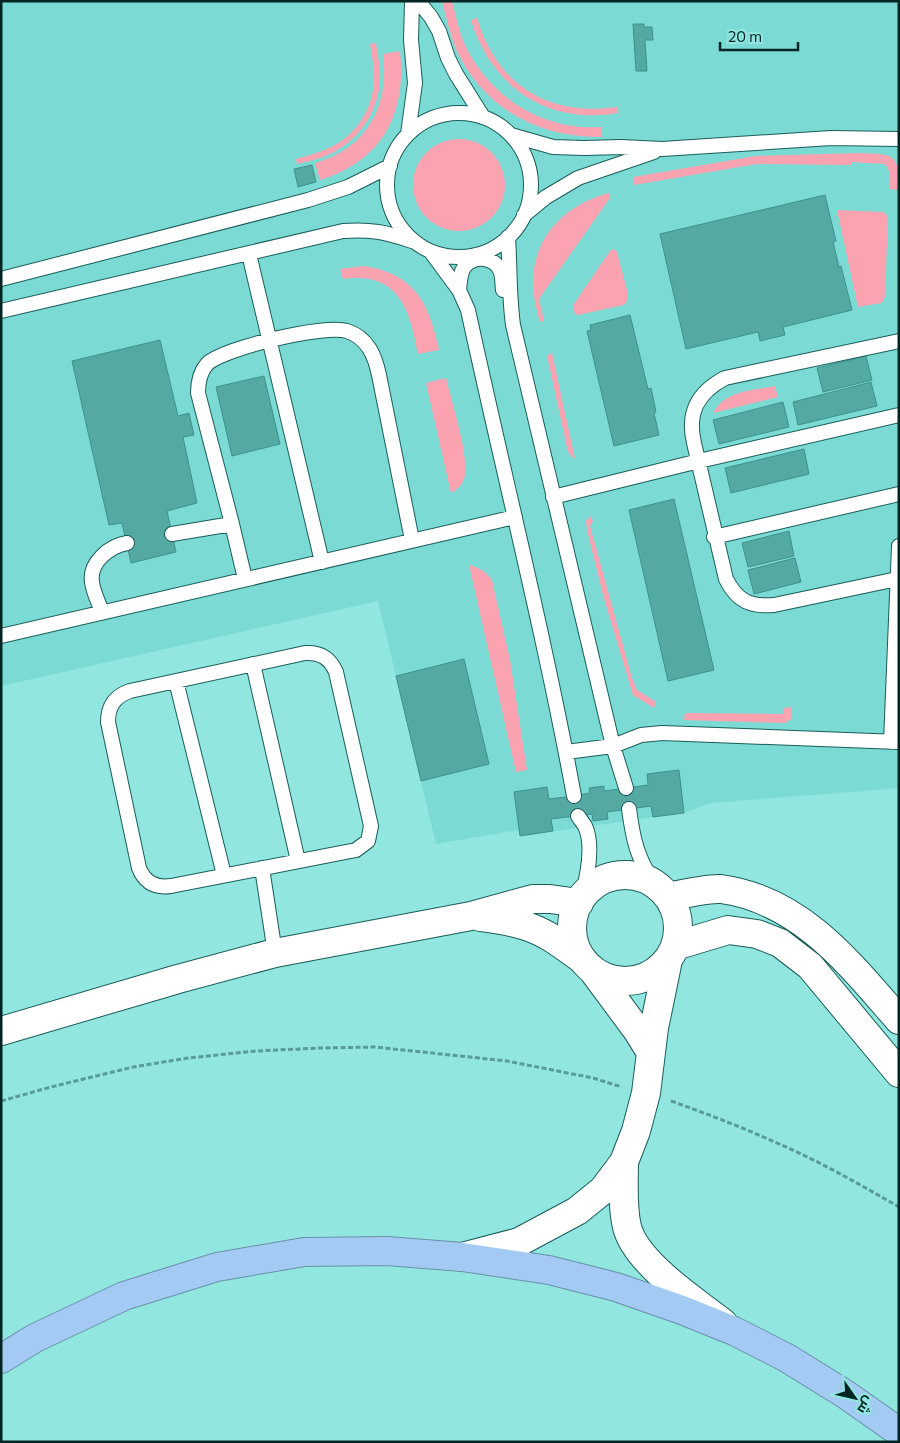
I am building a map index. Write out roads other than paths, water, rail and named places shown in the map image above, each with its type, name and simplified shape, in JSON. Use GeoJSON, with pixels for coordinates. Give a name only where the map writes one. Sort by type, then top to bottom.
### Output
{"type":"FeatureCollection","features":[{"type":"Feature","properties":{"kind":"highway"},"geometry":{"type":"LineString","coordinates":[[1,1359],[35,1338],[124,1296],[217,1266],[304,1252],[388,1251],[462,1257],[549,1270],[616,1287],[682,1310],[734,1331],[788,1358],[845,1394],[899,1432]]}},
{"type":"Feature","properties":{"kind":"street"},"geometry":{"type":"LineString","coordinates":[[462,1257],[519,1242],[578,1211],[603,1190],[624,1162],[636,1131],[646,1093],[650,1051],[658,1004],[678,933],[678,920],[674,908],[661,890],[642,878],[629,875],[616,876],[602,880],[580,900],[573,917],[572,932],[575,947],[637,1030],[650,1051]]}},
{"type":"Feature","properties":{"kind":"street"},"geometry":{"type":"LineString","coordinates":[[661,890],[719,889],[754,897],[796,917],[833,946],[899,1020]]}},
{"type":"Feature","properties":{"kind":"street"},"geometry":{"type":"LineString","coordinates":[[1,1032],[178,979],[275,953],[471,916],[532,899],[580,900]]}},
{"type":"Feature","properties":{"kind":"street"},"geometry":{"type":"LineString","coordinates":[[471,916],[526,925],[556,940],[604,978],[616,981],[639,980],[650,975],[660,969],[672,953],[728,930],[757,934],[780,943],[810,966],[899,1074]]}},
{"type":"Feature","properties":{"kind":"street"},"geometry":{"type":"LineString","coordinates":[[624,1162],[624,1200],[627,1228],[636,1246],[652,1266],[734,1331]]}},
{"type":"Feature","properties":{"kind":"lane"},"geometry":{"type":"LineString","coordinates":[[408,134],[415,83],[411,40],[412,1]]}},
{"type":"Feature","properties":{"kind":"lane"},"geometry":{"type":"LineString","coordinates":[[418,1],[431,17],[456,74],[483,117]]}},
{"type":"Feature","properties":{"kind":"lane"},"geometry":{"type":"LineString","coordinates":[[468,114],[483,117],[511,135],[526,160],[530,187],[529,201],[524,215],[508,237],[495,247],[480,254],[463,257],[431,252],[416,243],[403,231],[394,216],[388,200],[387,183],[394,154],[408,134],[421,124],[436,117],[468,114]]}},
{"type":"Feature","properties":{"kind":"lane"},"geometry":{"type":"LineString","coordinates":[[511,135],[553,146],[662,149],[831,138],[899,139]]}},
{"type":"Feature","properties":{"kind":"lane"},"geometry":{"type":"LineString","coordinates":[[524,215],[546,196],[578,178],[662,149]]}},
{"type":"Feature","properties":{"kind":"lane"},"geometry":{"type":"LineString","coordinates":[[1,279],[308,200],[348,186],[390,166]]}},
{"type":"Feature","properties":{"kind":"lane"},"geometry":{"type":"LineString","coordinates":[[1,311],[343,231],[365,230],[384,232],[416,243]]}},
{"type":"Feature","properties":{"kind":"lane"},"geometry":{"type":"LineString","coordinates":[[508,237],[511,290],[509,302]]}},
{"type":"Feature","properties":{"kind":"lane"},"geometry":{"type":"LineString","coordinates":[[431,252],[459,290],[468,310],[515,517],[574,796]]}},
{"type":"Feature","properties":{"kind":"lane"},"geometry":{"type":"LineString","coordinates":[[250,254],[322,562]]}},
{"type":"Feature","properties":{"kind":"lane"},"geometry":{"type":"LineString","coordinates":[[459,290],[465,266],[479,259],[487,259],[500,269],[503,290],[509,302],[553,497],[613,746],[626,788]]}},
{"type":"Feature","properties":{"kind":"lane"},"geometry":{"type":"LineString","coordinates":[[245,579],[198,393],[198,383],[206,365],[214,359],[270,340],[327,329],[337,329],[357,336],[372,351],[379,376],[412,540]]}},
{"type":"Feature","properties":{"kind":"lane"},"geometry":{"type":"LineString","coordinates":[[897,579],[774,605],[750,604],[740,598],[731,590],[726,580],[714,537],[699,461],[691,432],[691,421],[698,400],[705,391],[724,378],[899,341]]}},
{"type":"Feature","properties":{"kind":"lane"},"geometry":{"type":"LineString","coordinates":[[553,497],[899,415]]}},
{"type":"Feature","properties":{"kind":"lane"},"geometry":{"type":"LineString","coordinates":[[714,537],[899,494]]}},
{"type":"Feature","properties":{"kind":"lane"},"geometry":{"type":"LineString","coordinates":[[1,636],[515,517]]}},
{"type":"Feature","properties":{"kind":"lane"},"geometry":{"type":"LineString","coordinates":[[172,534],[232,524]]}},
{"type":"Feature","properties":{"kind":"lane"},"geometry":{"type":"LineString","coordinates":[[102,612],[91,580],[94,569],[100,558],[109,550],[126,543]]}},
{"type":"Feature","properties":{"kind":"lane"},"geometry":{"type":"LineString","coordinates":[[566,752],[613,746],[640,735],[662,733],[895,742],[899,546]]}},
{"type":"Feature","properties":{"kind":"lane"},"geometry":{"type":"LineString","coordinates":[[313,653],[328,658],[333,665],[371,826],[368,841],[356,850],[171,886],[158,886],[146,880],[139,868],[108,722],[108,715],[113,702],[124,693],[253,664],[313,653]]}},
{"type":"Feature","properties":{"kind":"lane"},"geometry":{"type":"LineString","coordinates":[[253,664],[298,862]]}},
{"type":"Feature","properties":{"kind":"lane"},"geometry":{"type":"LineString","coordinates":[[176,681],[224,876]]}},
{"type":"Feature","properties":{"kind":"lane"},"geometry":{"type":"LineString","coordinates":[[629,809],[633,837],[638,853],[645,869],[661,890]]}},
{"type":"Feature","properties":{"kind":"lane"},"geometry":{"type":"LineString","coordinates":[[578,816],[585,827],[588,840],[588,869],[580,900]]}},
{"type":"Feature","properties":{"kind":"lane"},"geometry":{"type":"LineString","coordinates":[[262,868],[275,953]]}}]}
